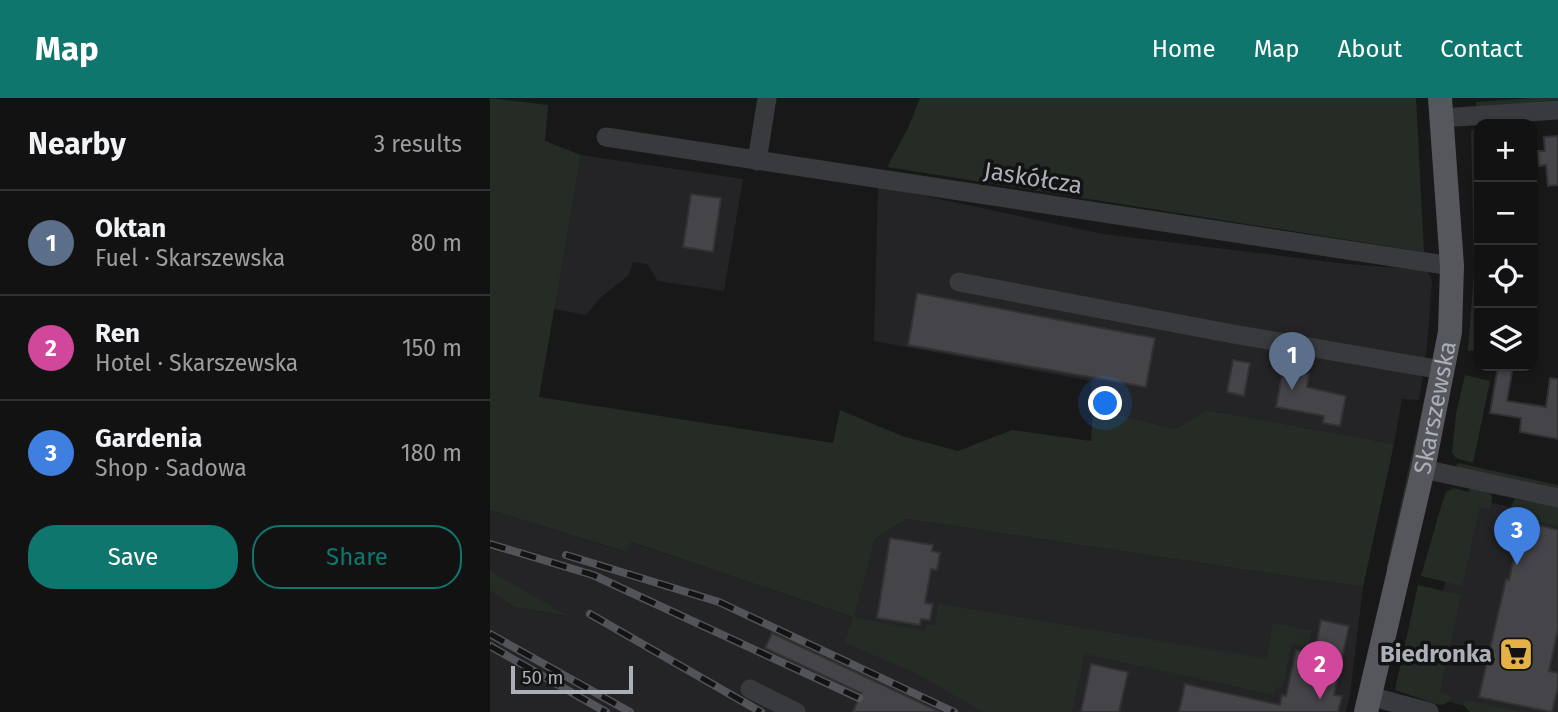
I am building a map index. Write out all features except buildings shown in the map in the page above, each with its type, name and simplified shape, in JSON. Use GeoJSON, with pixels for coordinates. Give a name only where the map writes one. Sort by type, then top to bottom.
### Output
{"type":"FeatureCollection","features":[{"type":"Feature","properties":{"kind":"main road","name":"Skarszewska"},"geometry":{"type":"LineString","coordinates":[[1368,704],[1423,469],[1450,332],[1452,266],[1441,108]]}},
{"type":"Feature","properties":{"kind":"street"},"geometry":{"type":"LineString","coordinates":[[757,161],[767,98]]}},
{"type":"Feature","properties":{"kind":"street"},"geometry":{"type":"LineString","coordinates":[[1441,108],[1558,110]]}},
{"type":"Feature","properties":{"kind":"street","name":"Jaskółcza"},"geometry":{"type":"LineString","coordinates":[[606,137],[1452,266]]}},
{"type":"Feature","properties":{"kind":"street"},"geometry":{"type":"LineString","coordinates":[[959,282],[1442,370]]}},
{"type":"Feature","properties":{"kind":"street"},"geometry":{"type":"LineString","coordinates":[[1423,469],[1558,498]]}},
{"type":"Feature","properties":{"kind":"street"},"geometry":{"type":"LineString","coordinates":[[750,689],[796,712]]}},
{"type":"Feature","properties":{"kind":"street"},"geometry":{"type":"LineString","coordinates":[[1368,704],[1429,712]]}},
{"type":"Feature","properties":{"kind":"shaded area"},"geometry":{"type":"Polygon","coordinates":[[[490,98],[548,105],[545,141],[581,155],[539,397],[833,443],[840,410],[902,436],[958,451],[1012,430],[1091,441],[1093,408],[1175,429],[1207,410],[1394,444],[1363,587],[907,519],[875,539],[854,617],[925,631],[926,625],[935,626],[938,604],[1267,659],[1273,623],[1312,631],[1309,647],[1292,644],[1282,688],[1276,687],[1275,695],[1085,654],[1072,712],[983,712],[917,674],[845,643],[853,617],[631,542],[626,552],[490,510],[490,98]]]}},
{"type":"Feature","properties":{"kind":"shaded area"},"geometry":{"type":"Polygon","coordinates":[[[920,98],[1416,98],[1424,252],[887,167],[908,128],[920,98]]]}},
{"type":"Feature","properties":{"kind":"shaded area"},"geometry":{"type":"Polygon","coordinates":[[[1532,98],[1558,100],[1476,108],[1476,102],[1532,98]]]}},
{"type":"Feature","properties":{"kind":"shaded area"},"geometry":{"type":"Polygon","coordinates":[[[1474,130],[1474,271],[1471,131],[1474,130]]]}},
{"type":"Feature","properties":{"kind":"shaded area"},"geometry":{"type":"Polygon","coordinates":[[[581,155],[743,179],[724,291],[658,281],[647,264],[633,262],[629,275],[599,299],[586,315],[554,309],[581,155]]]}},
{"type":"Feature","properties":{"kind":"shaded area"},"geometry":{"type":"Polygon","coordinates":[[[878,186],[1103,234],[1347,264],[1427,270],[1432,280],[1427,346],[1419,400],[1402,399],[1394,444],[1207,410],[1175,429],[1093,408],[1091,381],[874,341],[878,186]]]}},
{"type":"Feature","properties":{"kind":"shaded area"},"geometry":{"type":"Polygon","coordinates":[[[1474,271],[1474,350],[1468,351],[1474,271]]]}},
{"type":"Feature","properties":{"kind":"shaded area"},"geometry":{"type":"Polygon","coordinates":[[[1465,375],[1490,381],[1473,463],[1456,458],[1452,453],[1456,414],[1465,375]]]}},
{"type":"Feature","properties":{"kind":"shaded area"},"geometry":{"type":"Polygon","coordinates":[[[1427,387],[1428,397],[1390,567],[1386,569],[1427,387]]]}},
{"type":"Feature","properties":{"kind":"shaded area"},"geometry":{"type":"Polygon","coordinates":[[[1458,463],[1558,485],[1558,491],[1454,468],[1458,463]]]}},
{"type":"Feature","properties":{"kind":"shaded area"},"geometry":{"type":"Polygon","coordinates":[[[1454,488],[1468,492],[1471,488],[1490,493],[1492,497],[1491,509],[1480,507],[1462,586],[1421,576],[1446,492],[1454,488]]]}},
{"type":"Feature","properties":{"kind":"shaded area"},"geometry":{"type":"Polygon","coordinates":[[[1469,498],[1558,517],[1558,712],[1491,712],[1414,694],[1469,498]]]}},
{"type":"Feature","properties":{"kind":"shaded area"},"geometry":{"type":"Polygon","coordinates":[[[1515,499],[1558,507],[1558,526],[1531,520],[1521,512],[1509,509],[1515,499]]]}},
{"type":"Feature","properties":{"kind":"shaded area"},"geometry":{"type":"Polygon","coordinates":[[[490,510],[625,552],[630,542],[853,617],[875,539],[907,519],[1363,587],[1350,695],[1346,712],[490,712],[490,591],[514,607],[565,616],[490,570],[490,510]]]}},
{"type":"Feature","properties":{"kind":"shaded area"},"geometry":{"type":"Polygon","coordinates":[[[490,570],[567,616],[514,607],[490,591],[490,570]]]}},
{"type":"Feature","properties":{"kind":"shaded area"},"geometry":{"type":"Polygon","coordinates":[[[1418,585],[1461,595],[1440,692],[1452,697],[1445,704],[1439,705],[1395,690],[1418,585]]]}},
{"type":"Feature","properties":{"kind":"shaded area"},"geometry":{"type":"Polygon","coordinates":[[[1464,700],[1522,712],[1470,712],[1463,704],[1464,700]]]}},
{"type":"Feature","properties":{"kind":"railway"},"geometry":{"type":"LineString","coordinates":[[490,544],[593,575],[859,698]]}},
{"type":"Feature","properties":{"kind":"railway"},"geometry":{"type":"LineString","coordinates":[[566,555],[719,602],[954,712]]}},
{"type":"Feature","properties":{"kind":"railway"},"geometry":{"type":"LineString","coordinates":[[590,614],[761,712]]}},
{"type":"Feature","properties":{"kind":"railway"},"geometry":{"type":"LineString","coordinates":[[490,634],[630,712]]}},
{"type":"Feature","properties":{"kind":"railway"},"geometry":{"type":"LineString","coordinates":[[490,646],[606,712]]}},
{"type":"Feature","properties":{"kind":"place","name":"Oktan"},"geometry":{"type":"Point","coordinates":[1292,390]}},
{"type":"Feature","properties":{"kind":"place","name":"Gardenia"},"geometry":{"type":"Point","coordinates":[1517,565]}},
{"type":"Feature","properties":{"kind":"place","name":"Biedronka"},"geometry":{"type":"Point","coordinates":[1516,654]}},
{"type":"Feature","properties":{"kind":"place","name":"Ren"},"geometry":{"type":"Point","coordinates":[1320,699]}}]}
